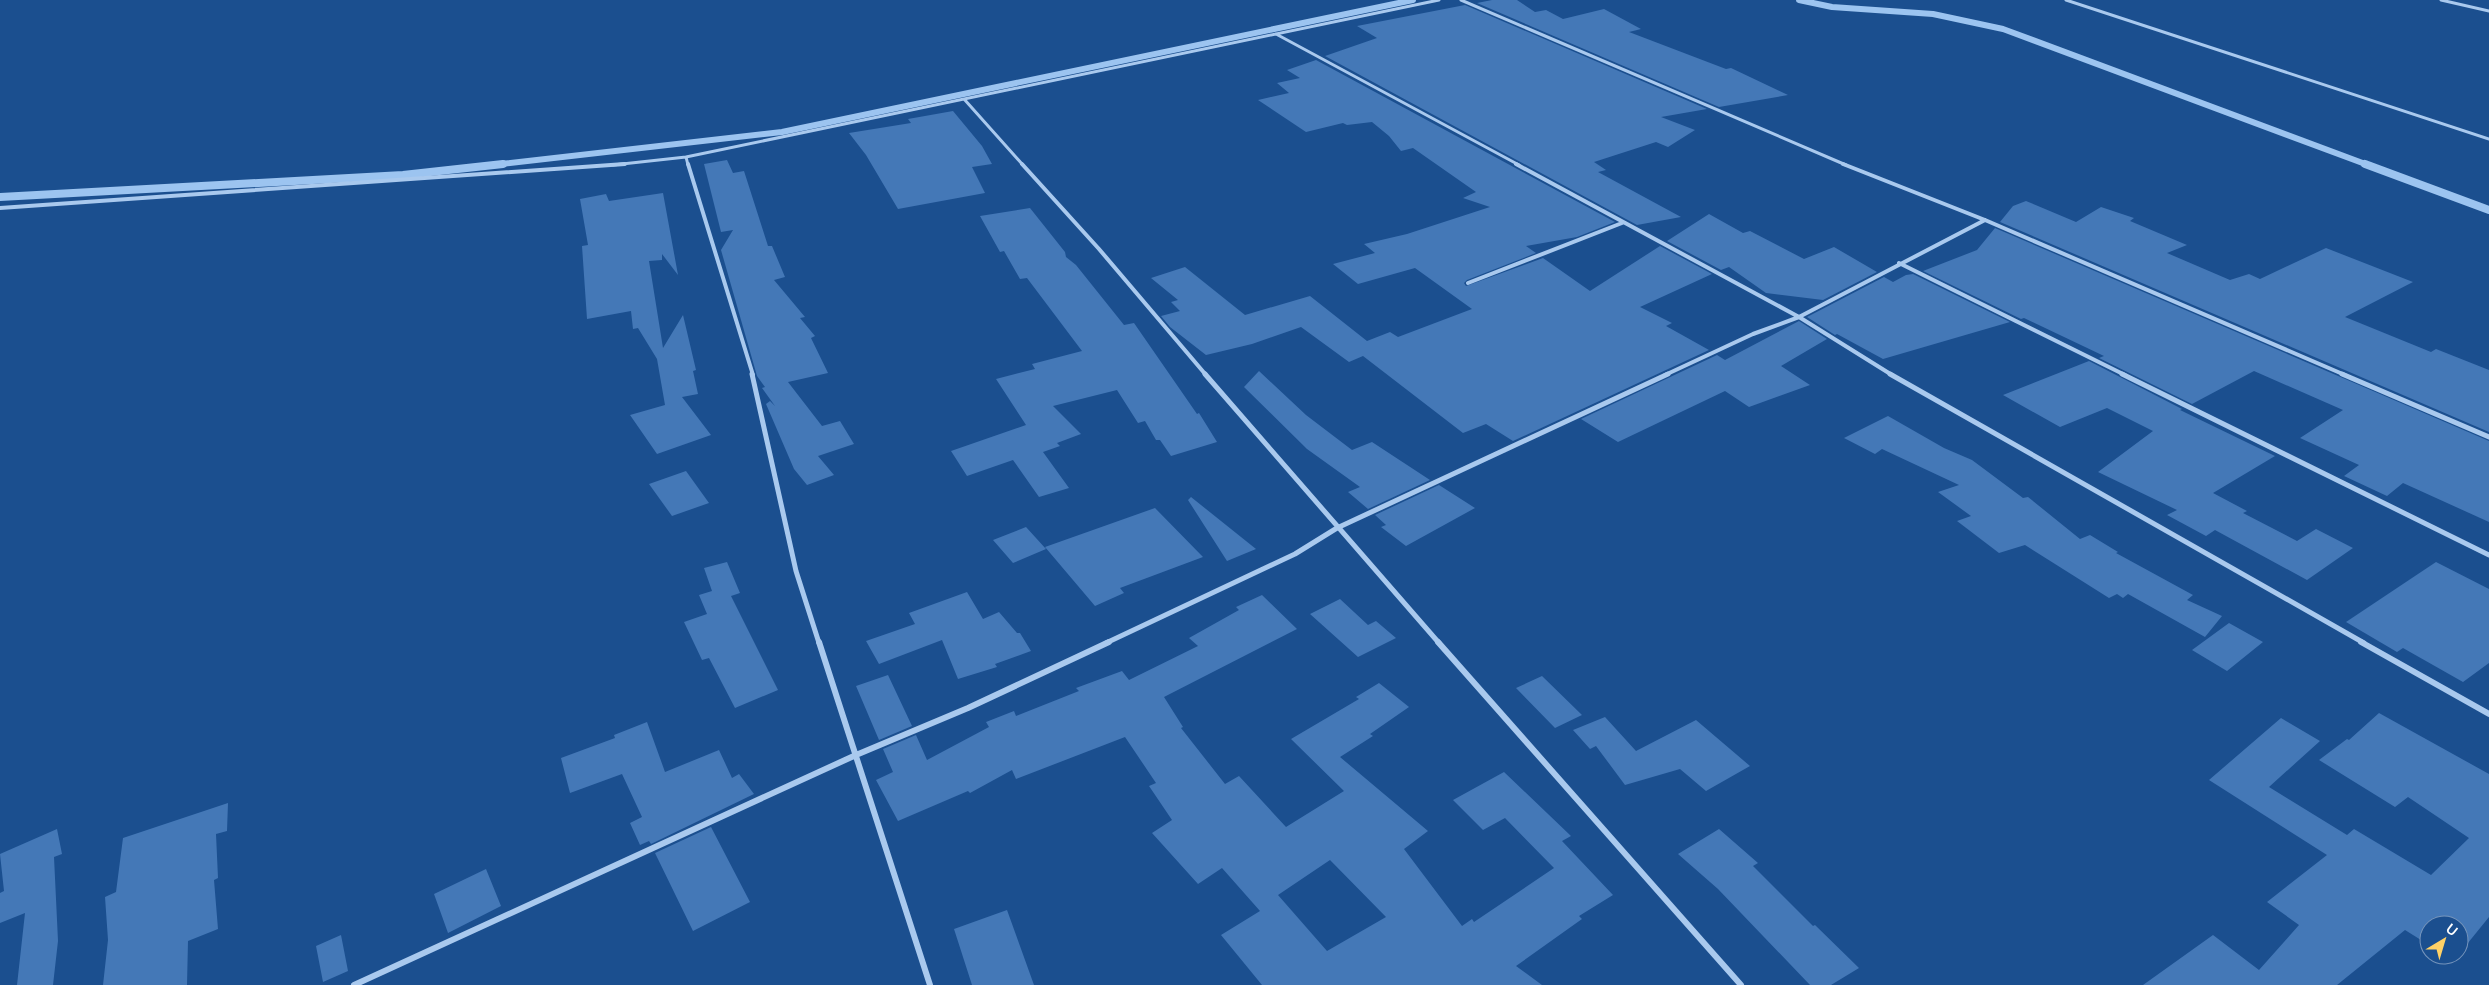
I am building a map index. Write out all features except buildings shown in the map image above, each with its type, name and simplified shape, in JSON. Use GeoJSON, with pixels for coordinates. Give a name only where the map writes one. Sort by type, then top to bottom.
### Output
{"type":"FeatureCollection","features":[{"type":"Feature","properties":{"kind":"street"},"geometry":{"type":"LineString","coordinates":[[0,208],[584,168],[686,157],[1439,0]]}},
{"type":"Feature","properties":{"kind":"street"},"geometry":{"type":"LineString","coordinates":[[1460,0],[1893,185],[1985,220],[2489,437]]}},
{"type":"Feature","properties":{"kind":"street"},"geometry":{"type":"LineString","coordinates":[[2066,0],[2489,139]]}},
{"type":"Feature","properties":{"kind":"street"},"geometry":{"type":"LineString","coordinates":[[2441,0],[2489,11]]}},
{"type":"Feature","properties":{"kind":"street"},"geometry":{"type":"LineString","coordinates":[[1276,34],[1552,183],[1622,223],[1799,317],[1924,394],[2489,714]]}},
{"type":"Feature","properties":{"kind":"street"},"geometry":{"type":"LineString","coordinates":[[964,99],[1100,249],[1337,528],[1741,985]]}},
{"type":"Feature","properties":{"kind":"street"},"geometry":{"type":"LineString","coordinates":[[686,157],[756,386],[796,571],[930,985]]}},
{"type":"Feature","properties":{"kind":"street"},"geometry":{"type":"LineString","coordinates":[[354,985],[856,755],[968,708],[1296,554],[1337,528],[1753,334],[1799,317],[1899,263],[1985,220]]}},
{"type":"Feature","properties":{"kind":"street"},"geometry":{"type":"LineString","coordinates":[[1468,283],[1622,223]]}},
{"type":"Feature","properties":{"kind":"street"},"geometry":{"type":"LineString","coordinates":[[1899,263],[2489,555]]}},
{"type":"Feature","properties":{"kind":"waterway"},"geometry":{"type":"LineString","coordinates":[[492,165],[782,132],[1413,0]]}},
{"type":"Feature","properties":{"kind":"waterway"},"geometry":{"type":"LineString","coordinates":[[1799,0],[1832,7],[1933,14],[2003,29],[2368,165]]}},
{"type":"Feature","properties":{"kind":"waterway"},"geometry":{"type":"LineString","coordinates":[[0,197],[403,175],[503,164]]}},
{"type":"Feature","properties":{"kind":"waterway"},"geometry":{"type":"LineString","coordinates":[[2365,164],[2489,210]]}}]}
